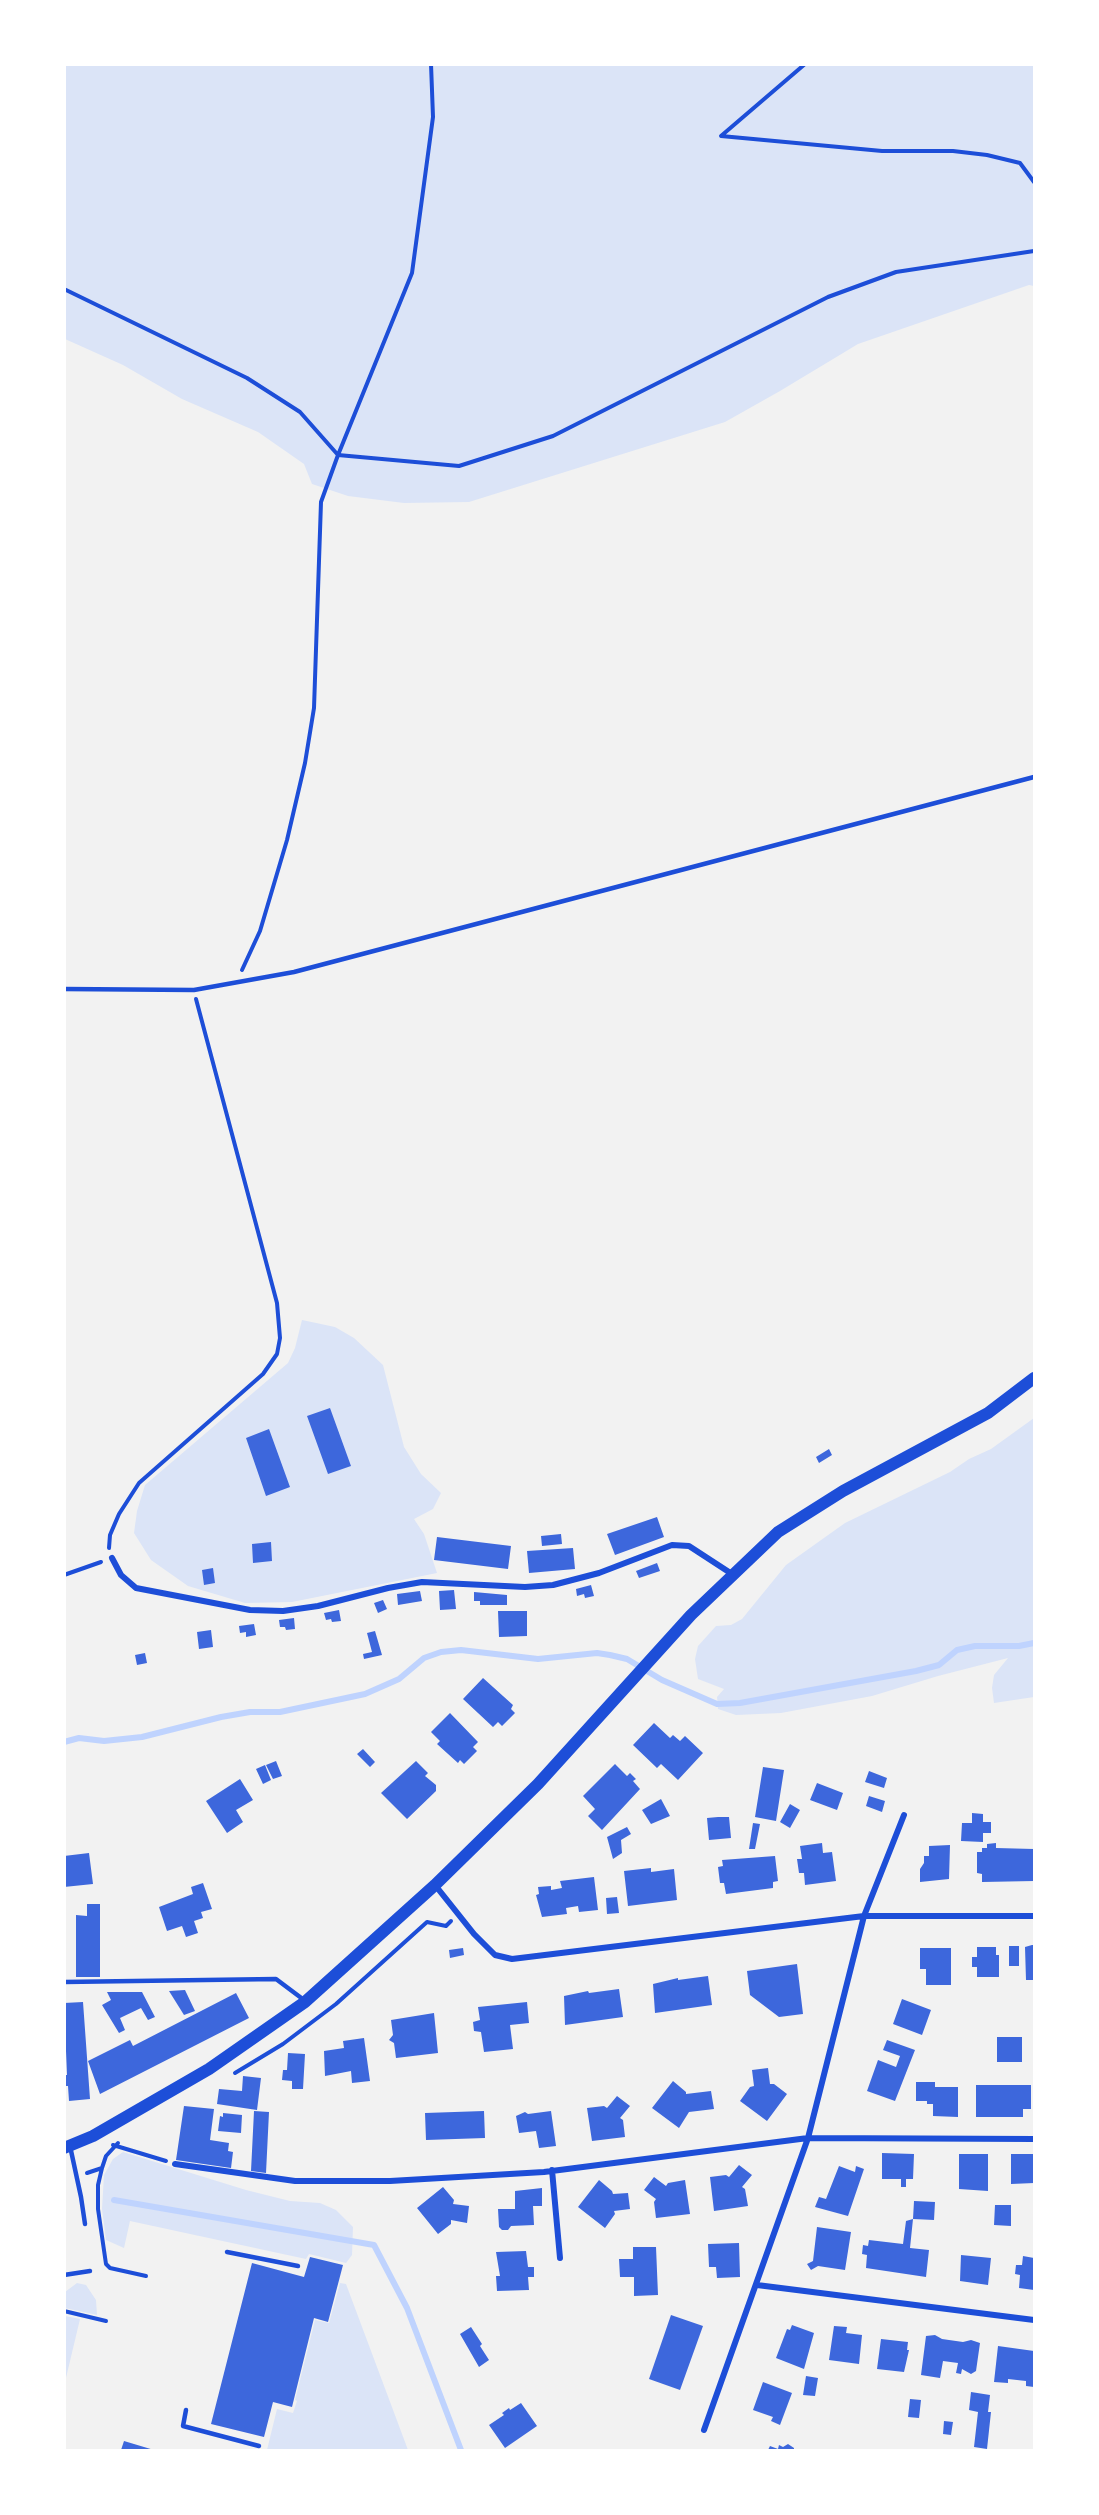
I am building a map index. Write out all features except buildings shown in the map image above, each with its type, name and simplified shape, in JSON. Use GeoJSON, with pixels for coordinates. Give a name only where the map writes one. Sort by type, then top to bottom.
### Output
{"type":"FeatureCollection","features":[{"type":"Feature","properties":{"kind":"main road"},"geometry":{"type":"LineString","coordinates":[[67,2147],[93,2136],[209,2069],[305,2002],[435,1886],[538,1784],[691,1615],[778,1532],[843,1491],[988,1413],[1035,1378]]}},
{"type":"Feature","properties":{"kind":"street"},"geometry":{"type":"LineString","coordinates":[[112,1558],[121,1575],[136,1588],[250,1610],[283,1611],[318,1606],[422,1582],[525,1587],[553,1585],[599,1573],[672,1545],[689,1546],[732,1574]]}},
{"type":"Feature","properties":{"kind":"street"},"geometry":{"type":"LineString","coordinates":[[704,2430],[808,2138],[864,1916],[904,1815]]}},
{"type":"Feature","properties":{"kind":"street"},"geometry":{"type":"LineString","coordinates":[[435,1886],[474,1934],[495,1955],[513,1959],[864,1916],[1035,1916]]}},
{"type":"Feature","properties":{"kind":"street"},"geometry":{"type":"LineString","coordinates":[[175,2164],[295,2181],[390,2181],[552,2170],[808,2138],[1035,2139]]}},
{"type":"Feature","properties":{"kind":"street"},"geometry":{"type":"LineString","coordinates":[[552,2170],[560,2258]]}},
{"type":"Feature","properties":{"kind":"street"},"geometry":{"type":"LineString","coordinates":[[757,2285],[1035,2320]]}},
{"type":"Feature","properties":{"kind":"lane"},"geometry":{"type":"LineString","coordinates":[[64,989],[194,990],[294,972],[1035,777]]}},
{"type":"Feature","properties":{"kind":"lane"},"geometry":{"type":"LineString","coordinates":[[64,1982],[276,1979],[305,2002]]}},
{"type":"Feature","properties":{"kind":"lane"},"geometry":{"type":"LineString","coordinates":[[67,2147],[81,2197],[85,2224]]}},
{"type":"Feature","properties":{"kind":"lane"},"geometry":{"type":"LineString","coordinates":[[227,2252],[298,2266]]}},
{"type":"Feature","properties":{"kind":"lane"},"geometry":{"type":"LineString","coordinates":[[64,2275],[90,2271]]}},
{"type":"Feature","properties":{"kind":"lane"},"geometry":{"type":"LineString","coordinates":[[186,2410],[183,2426],[259,2446]]}},
{"type":"Feature","properties":{"kind":"path"},"geometry":{"type":"LineString","coordinates":[[237,982],[260,931],[287,840],[305,763],[314,708],[321,502],[412,273],[433,117],[431,64]]}},
{"type":"Feature","properties":{"kind":"path"},"geometry":{"type":"LineString","coordinates":[[805,64],[721,136],[882,151],[953,151],[987,155],[1020,163],[1035,182]]}},
{"type":"Feature","properties":{"kind":"path"},"geometry":{"type":"LineString","coordinates":[[64,289],[247,378],[300,412],[338,455],[459,466],[553,436],[798,312],[896,272],[1035,251]]}},
{"type":"Feature","properties":{"kind":"path"},"geometry":{"type":"LineString","coordinates":[[64,1575],[112,1558],[109,1547],[110,1535],[119,1514],[139,1483],[263,1374],[277,1354],[280,1338],[277,1304],[194,990]]}},
{"type":"Feature","properties":{"kind":"path"},"geometry":{"type":"LineString","coordinates":[[93,2136],[175,2164]]}},
{"type":"Feature","properties":{"kind":"path"},"geometry":{"type":"LineString","coordinates":[[102,2168],[98,2185],[98,2209],[106,2264],[110,2268],[146,2276]]}},
{"type":"Feature","properties":{"kind":"path"},"geometry":{"type":"LineString","coordinates":[[64,2312],[106,2321]]}},
{"type":"Feature","properties":{"kind":"shaded area"},"geometry":{"type":"Polygon","coordinates":[[[65,65],[1034,65],[1034,286],[1029,285],[858,344],[725,422],[469,502],[404,503],[348,496],[312,484],[304,464],[258,432],[182,399],[123,365],[65,339],[65,65]]]}},
{"type":"Feature","properties":{"kind":"shaded area"},"geometry":{"type":"Polygon","coordinates":[[[302,1320],[335,1327],[354,1338],[383,1365],[404,1447],[421,1474],[441,1493],[433,1509],[414,1519],[424,1534],[437,1573],[292,1602],[245,1603],[188,1586],[151,1560],[134,1533],[137,1511],[145,1485],[288,1363],[295,1348],[302,1320]]]}},
{"type":"Feature","properties":{"kind":"shaded area"},"geometry":{"type":"Polygon","coordinates":[[[1034,1418],[1034,1697],[994,1703],[992,1688],[994,1675],[1008,1658],[872,1696],[781,1713],[736,1715],[718,1709],[717,1697],[724,1689],[698,1679],[695,1659],[698,1646],[716,1626],[731,1625],[742,1619],[786,1565],[845,1523],[950,1472],[969,1459],[991,1449],[1034,1418]]]}},
{"type":"Feature","properties":{"kind":"shaded area"},"geometry":{"type":"Polygon","coordinates":[[[123,2152],[246,2190],[290,2201],[320,2203],[336,2210],[353,2227],[352,2255],[346,2263],[309,2254],[306,2259],[130,2221],[124,2248],[106,2240],[102,2209],[104,2175],[113,2159],[123,2152]]]}},
{"type":"Feature","properties":{"kind":"shaded area"},"geometry":{"type":"Polygon","coordinates":[[[77,2283],[86,2285],[96,2300],[97,2315],[65,2308],[65,2292],[77,2283]]]}},
{"type":"Feature","properties":{"kind":"shaded area"},"geometry":{"type":"Polygon","coordinates":[[[340,2283],[346,2284],[408,2450],[267,2450],[277,2409],[293,2413],[315,2320],[329,2323],[340,2283]]]}},
{"type":"Feature","properties":{"kind":"shaded area"},"geometry":{"type":"Polygon","coordinates":[[[64,2316],[80,2319],[65,2382],[64,2316]]]}},
{"type":"Feature","properties":{"kind":"waterway"},"geometry":{"type":"LineString","coordinates":[[64,1742],[79,1738],[104,1741],[142,1737],[221,1717],[250,1712],[280,1712],[365,1694],[399,1679],[424,1658],[441,1652],[461,1650],[538,1659],[597,1653],[610,1655],[627,1659],[662,1680],[717,1704],[740,1703],[916,1671],[939,1665],[957,1650],[975,1646],[1019,1646],[1034,1643]]}},
{"type":"Feature","properties":{"kind":"waterway"},"geometry":{"type":"LineString","coordinates":[[114,2200],[374,2245],[407,2308],[461,2450]]}}]}
